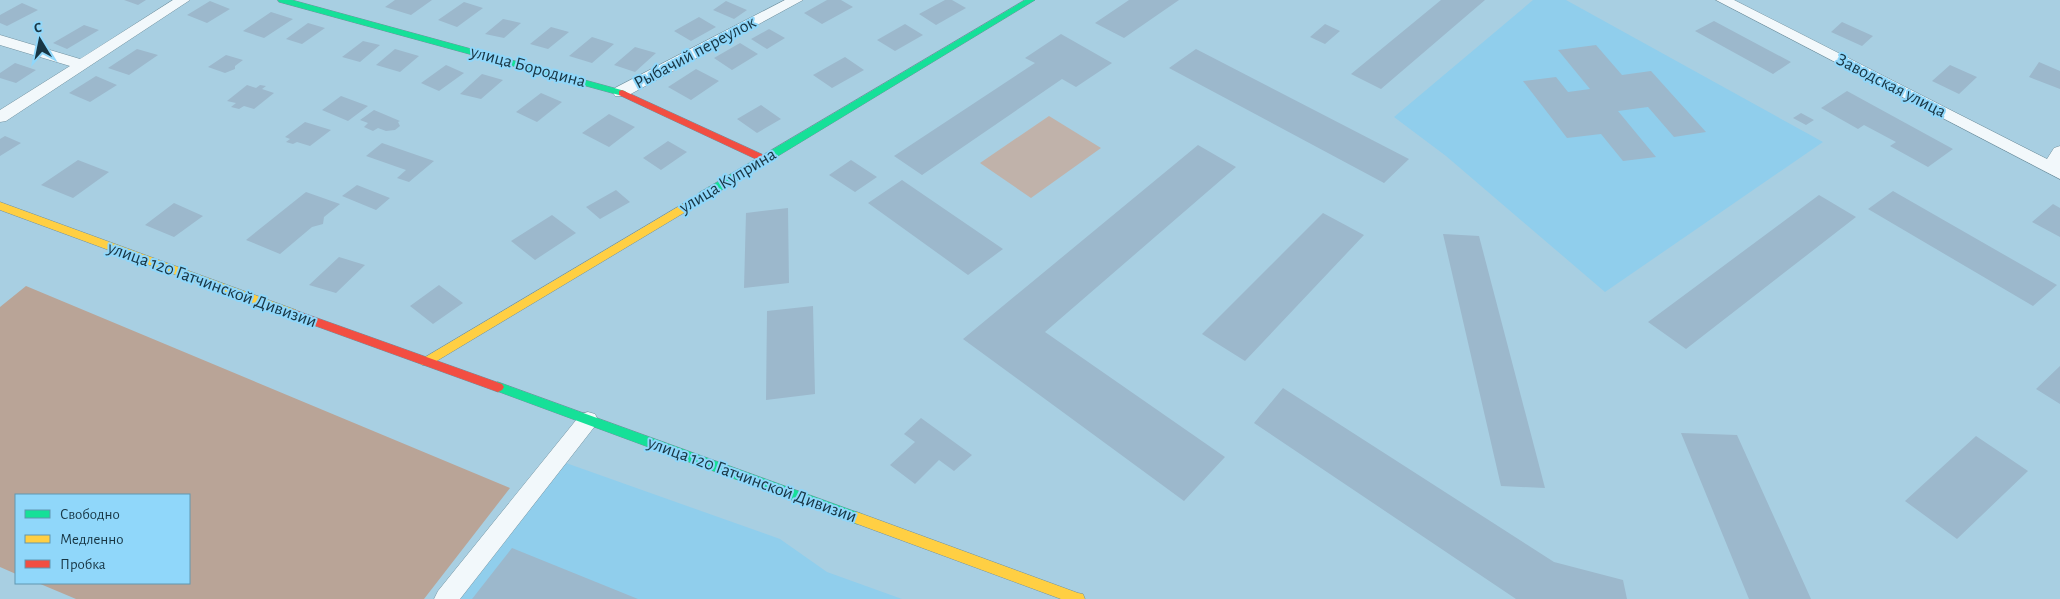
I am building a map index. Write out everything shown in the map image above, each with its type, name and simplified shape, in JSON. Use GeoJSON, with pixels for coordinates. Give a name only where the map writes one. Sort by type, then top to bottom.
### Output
{"type":"FeatureCollection","features":[{"type":"Feature","properties":{"kind":"street"},"geometry":{"type":"LineString","coordinates":[[0,117],[182,0]]}},
{"type":"Feature","properties":{"kind":"street","name":"улица Бородина"},"geometry":{"type":"LineString","coordinates":[[282,0],[621,92],[764,159]]}},
{"type":"Feature","properties":{"kind":"street","name":"Рыбачий переулок"},"geometry":{"type":"LineString","coordinates":[[621,92],[796,0]]}},
{"type":"Feature","properties":{"kind":"street","name":"улица Куприна"},"geometry":{"type":"LineString","coordinates":[[426,362],[1031,0]]}},
{"type":"Feature","properties":{"kind":"street","name":"Заводская улица"},"geometry":{"type":"LineString","coordinates":[[1723,0],[2055,170]]}},
{"type":"Feature","properties":{"kind":"street"},"geometry":{"type":"LineString","coordinates":[[0,40],[81,64]]}},
{"type":"Feature","properties":{"kind":"street"},"geometry":{"type":"LineString","coordinates":[[2055,170],[2060,152]]}},
{"type":"Feature","properties":{"kind":"street","name":"улица 120 Гатчинской Дивизии"},"geometry":{"type":"LineString","coordinates":[[3,211],[588,420],[1078,599]]}},
{"type":"Feature","properties":{"kind":"street"},"geometry":{"type":"LineString","coordinates":[[446,599],[588,420]]}},
{"type":"Feature","properties":{"kind":"shaded area"},"geometry":{"type":"Polygon","coordinates":[[[1533,0],[1566,0],[1823,142],[1605,292],[1446,156],[1394,117],[1533,0]]]}},
{"type":"Feature","properties":{"kind":"shaded area"},"geometry":{"type":"Polygon","coordinates":[[[1049,116],[1101,148],[1031,198],[980,163],[1049,116]]]}},
{"type":"Feature","properties":{"kind":"shaded area"},"geometry":{"type":"Polygon","coordinates":[[[26,286],[510,488],[424,599],[76,599],[40,584],[190,584],[190,494],[15,494],[15,574],[0,567],[0,307],[26,286]]]}},
{"type":"Feature","properties":{"kind":"shaded area"},"geometry":{"type":"Polygon","coordinates":[[[566,463],[780,539],[827,572],[902,599],[458,599],[566,463]]]}},
{"type":"Feature","properties":{"kind":"building"},"geometry":{"type":"Polygon","coordinates":[[[124,0],[146,0],[138,5],[124,0]]]}},
{"type":"Feature","properties":{"kind":"building"},"geometry":{"type":"Polygon","coordinates":[[[395,0],[432,0],[411,15],[385,7],[395,0]]]}},
{"type":"Feature","properties":{"kind":"building"},"geometry":{"type":"Polygon","coordinates":[[[827,0],[841,0],[853,7],[822,24],[804,13],[827,0]]]}},
{"type":"Feature","properties":{"kind":"building"},"geometry":{"type":"Polygon","coordinates":[[[945,0],[952,0],[966,8],[936,25],[919,14],[945,0]]]}},
{"type":"Feature","properties":{"kind":"building"},"geometry":{"type":"Polygon","coordinates":[[[1129,0],[1179,0],[1124,38],[1095,23],[1129,0]]]}},
{"type":"Feature","properties":{"kind":"building"},"geometry":{"type":"Polygon","coordinates":[[[1441,0],[1485,0],[1381,89],[1351,74],[1441,0]]]}},
{"type":"Feature","properties":{"kind":"building"},"geometry":{"type":"Polygon","coordinates":[[[210,1],[230,9],[207,23],[187,15],[210,1]]]}},
{"type":"Feature","properties":{"kind":"building"},"geometry":{"type":"Polygon","coordinates":[[[726,1],[747,10],[734,19],[713,10],[726,1]]]}},
{"type":"Feature","properties":{"kind":"building"},"geometry":{"type":"Polygon","coordinates":[[[464,2],[483,8],[457,27],[438,20],[464,2]]]}},
{"type":"Feature","properties":{"kind":"building"},"geometry":{"type":"Polygon","coordinates":[[[22,3],[38,10],[7,26],[0,23],[0,15],[22,3]]]}},
{"type":"Feature","properties":{"kind":"building"},"geometry":{"type":"Polygon","coordinates":[[[271,12],[293,19],[264,38],[243,31],[271,12]]]}},
{"type":"Feature","properties":{"kind":"building"},"geometry":{"type":"Polygon","coordinates":[[[699,17],[716,27],[691,41],[674,31],[699,17]]]}},
{"type":"Feature","properties":{"kind":"building"},"geometry":{"type":"Polygon","coordinates":[[[503,19],[521,23],[504,38],[485,34],[503,19]]]}},
{"type":"Feature","properties":{"kind":"building"},"geometry":{"type":"Polygon","coordinates":[[[1714,21],[1791,62],[1773,74],[1695,31],[1714,21]]]}},
{"type":"Feature","properties":{"kind":"building"},"geometry":{"type":"Polygon","coordinates":[[[1842,22],[1873,36],[1862,46],[1831,32],[1842,22]]]}},
{"type":"Feature","properties":{"kind":"building"},"geometry":{"type":"Polygon","coordinates":[[[308,23],[325,28],[302,44],[286,39],[308,23]]]}},
{"type":"Feature","properties":{"kind":"building"},"geometry":{"type":"Polygon","coordinates":[[[905,24],[923,35],[895,51],[877,40],[905,24]]]}},
{"type":"Feature","properties":{"kind":"building"},"geometry":{"type":"Polygon","coordinates":[[[1325,24],[1340,31],[1325,44],[1310,37],[1325,24]]]}},
{"type":"Feature","properties":{"kind":"building"},"geometry":{"type":"Polygon","coordinates":[[[84,25],[99,30],[67,49],[53,43],[84,25]]]}},
{"type":"Feature","properties":{"kind":"building"},"geometry":{"type":"Polygon","coordinates":[[[551,27],[569,32],[548,49],[530,44],[551,27]]]}},
{"type":"Feature","properties":{"kind":"building"},"geometry":{"type":"Polygon","coordinates":[[[769,29],[785,38],[767,49],[751,39],[769,29]]]}},
{"type":"Feature","properties":{"kind":"building"},"geometry":{"type":"Polygon","coordinates":[[[1061,34],[1112,63],[1076,87],[1062,79],[922,175],[894,156],[1035,63],[1025,58],[1061,34]]]}},
{"type":"Feature","properties":{"kind":"building"},"geometry":{"type":"Polygon","coordinates":[[[592,37],[614,44],[592,63],[569,56],[592,37]]]}},
{"type":"Feature","properties":{"kind":"building"},"geometry":{"type":"Polygon","coordinates":[[[363,41],[380,45],[360,62],[342,57],[363,41]]]}},
{"type":"Feature","properties":{"kind":"building"},"geometry":{"type":"Polygon","coordinates":[[[740,43],[758,54],[732,70],[714,58],[740,43]]]}},
{"type":"Feature","properties":{"kind":"building"},"geometry":{"type":"Polygon","coordinates":[[[1596,45],[1622,75],[1651,71],[1706,132],[1674,137],[1648,107],[1618,111],[1656,157],[1623,161],[1601,134],[1567,138],[1523,81],[1556,77],[1568,92],[1590,89],[1558,50],[1596,45]]]}},
{"type":"Feature","properties":{"kind":"building"},"geometry":{"type":"Polygon","coordinates":[[[635,47],[656,53],[635,72],[614,65],[635,47]]]}},
{"type":"Feature","properties":{"kind":"building"},"geometry":{"type":"Polygon","coordinates":[[[137,49],[158,55],[129,75],[108,68],[137,49]]]}},
{"type":"Feature","properties":{"kind":"building"},"geometry":{"type":"Polygon","coordinates":[[[395,49],[419,56],[400,72],[376,65],[395,49]]]}},
{"type":"Feature","properties":{"kind":"building"},"geometry":{"type":"Polygon","coordinates":[[[1196,49],[1409,159],[1384,183],[1169,68],[1196,49]]]}},
{"type":"Feature","properties":{"kind":"building"},"geometry":{"type":"Polygon","coordinates":[[[226,55],[243,60],[235,66],[235,69],[225,73],[208,67],[226,55]]]}},
{"type":"Feature","properties":{"kind":"building"},"geometry":{"type":"Polygon","coordinates":[[[845,57],[864,70],[832,88],[813,75],[845,57]]]}},
{"type":"Feature","properties":{"kind":"building"},"geometry":{"type":"Polygon","coordinates":[[[2039,62],[2060,71],[2060,89],[2029,77],[2039,62]]]}},
{"type":"Feature","properties":{"kind":"building"},"geometry":{"type":"Polygon","coordinates":[[[15,63],[36,70],[16,83],[0,78],[0,73],[15,63]]]}},
{"type":"Feature","properties":{"kind":"building"},"geometry":{"type":"Polygon","coordinates":[[[446,65],[464,73],[439,91],[421,83],[446,65]]]}},
{"type":"Feature","properties":{"kind":"building"},"geometry":{"type":"Polygon","coordinates":[[[1950,65],[1977,77],[1959,94],[1932,81],[1950,65]]]}},
{"type":"Feature","properties":{"kind":"building"},"geometry":{"type":"Polygon","coordinates":[[[696,69],[719,81],[691,100],[668,87],[696,69]]]}},
{"type":"Feature","properties":{"kind":"building"},"geometry":{"type":"Polygon","coordinates":[[[482,74],[503,80],[481,99],[460,94],[482,74]]]}},
{"type":"Feature","properties":{"kind":"building"},"geometry":{"type":"Polygon","coordinates":[[[96,76],[117,85],[90,102],[69,93],[96,76]]]}},
{"type":"Feature","properties":{"kind":"building"},"geometry":{"type":"Polygon","coordinates":[[[247,85],[256,88],[260,85],[266,86],[262,89],[274,93],[254,109],[244,106],[239,109],[231,107],[236,103],[227,101],[247,85]]]}},
{"type":"Feature","properties":{"kind":"building"},"geometry":{"type":"Polygon","coordinates":[[[1847,91],[1953,149],[1928,167],[1890,146],[1896,142],[1864,125],[1858,129],[1821,108],[1847,91]]]}},
{"type":"Feature","properties":{"kind":"building"},"geometry":{"type":"Polygon","coordinates":[[[541,93],[562,102],[537,122],[516,112],[541,93]]]}},
{"type":"Feature","properties":{"kind":"building"},"geometry":{"type":"Polygon","coordinates":[[[341,96],[368,106],[348,121],[322,110],[341,96]]]}},
{"type":"Feature","properties":{"kind":"building"},"geometry":{"type":"Polygon","coordinates":[[[761,105],[781,119],[757,133],[737,119],[761,105]]]}},
{"type":"Feature","properties":{"kind":"building"},"geometry":{"type":"Polygon","coordinates":[[[374,110],[400,121],[398,122],[400,126],[395,130],[386,131],[378,128],[373,131],[364,127],[368,123],[360,120],[374,110]]]}},
{"type":"Feature","properties":{"kind":"building"},"geometry":{"type":"Polygon","coordinates":[[[1801,113],[1814,120],[1806,125],[1793,118],[1801,113]]]}},
{"type":"Feature","properties":{"kind":"building"},"geometry":{"type":"Polygon","coordinates":[[[609,114],[635,127],[609,147],[582,133],[609,114]]]}},
{"type":"Feature","properties":{"kind":"building"},"geometry":{"type":"Polygon","coordinates":[[[305,122],[331,130],[310,146],[297,142],[293,144],[286,142],[290,139],[285,137],[305,122]]]}},
{"type":"Feature","properties":{"kind":"building"},"geometry":{"type":"Polygon","coordinates":[[[5,136],[21,143],[0,156],[0,139],[5,136]]]}},
{"type":"Feature","properties":{"kind":"building"},"geometry":{"type":"Polygon","coordinates":[[[668,141],[687,152],[661,170],[643,158],[668,141]]]}},
{"type":"Feature","properties":{"kind":"building"},"geometry":{"type":"Polygon","coordinates":[[[382,143],[434,161],[409,182],[397,178],[406,170],[366,156],[382,143]]]}},
{"type":"Feature","properties":{"kind":"building"},"geometry":{"type":"Polygon","coordinates":[[[1198,145],[1236,167],[1045,332],[1225,457],[1184,501],[963,339],[1198,145]]]}},
{"type":"Feature","properties":{"kind":"building"},"geometry":{"type":"Polygon","coordinates":[[[78,160],[109,172],[73,198],[41,185],[78,160]]]}},
{"type":"Feature","properties":{"kind":"building"},"geometry":{"type":"Polygon","coordinates":[[[851,160],[877,177],[855,192],[829,175],[851,160]]]}},
{"type":"Feature","properties":{"kind":"building"},"geometry":{"type":"Polygon","coordinates":[[[902,180],[1003,249],[968,275],[868,203],[902,180]]]}},
{"type":"Feature","properties":{"kind":"building"},"geometry":{"type":"Polygon","coordinates":[[[357,185],[390,198],[376,210],[342,196],[357,185]]]}},
{"type":"Feature","properties":{"kind":"building"},"geometry":{"type":"Polygon","coordinates":[[[616,190],[630,202],[600,219],[586,207],[616,190]]]}},
{"type":"Feature","properties":{"kind":"building"},"geometry":{"type":"Polygon","coordinates":[[[1893,191],[2057,285],[2033,306],[1868,209],[1893,191]]]}},
{"type":"Feature","properties":{"kind":"building"},"geometry":{"type":"Polygon","coordinates":[[[306,192],[340,204],[324,217],[323,224],[312,227],[280,254],[246,240],[306,192]]]}},
{"type":"Feature","properties":{"kind":"building"},"geometry":{"type":"Polygon","coordinates":[[[1819,195],[1856,217],[1686,349],[1648,322],[1819,195]]]}},
{"type":"Feature","properties":{"kind":"building"},"geometry":{"type":"Polygon","coordinates":[[[174,203],[203,216],[174,237],[145,225],[174,203]]]}},
{"type":"Feature","properties":{"kind":"building"},"geometry":{"type":"Polygon","coordinates":[[[2053,204],[2060,208],[2060,237],[2032,222],[2053,204]]]}},
{"type":"Feature","properties":{"kind":"building"},"geometry":{"type":"Polygon","coordinates":[[[788,208],[789,283],[744,288],[746,213],[788,208]]]}},
{"type":"Feature","properties":{"kind":"building"},"geometry":{"type":"Polygon","coordinates":[[[1323,213],[1364,235],[1245,361],[1202,334],[1323,213]]]}},
{"type":"Feature","properties":{"kind":"building"},"geometry":{"type":"Polygon","coordinates":[[[552,215],[576,233],[535,260],[511,241],[552,215]]]}},
{"type":"Feature","properties":{"kind":"building"},"geometry":{"type":"Polygon","coordinates":[[[1443,234],[1479,236],[1545,488],[1501,486],[1443,234]]]}},
{"type":"Feature","properties":{"kind":"building"},"geometry":{"type":"Polygon","coordinates":[[[339,257],[365,265],[336,293],[309,285],[339,257]]]}},
{"type":"Feature","properties":{"kind":"building"},"geometry":{"type":"Polygon","coordinates":[[[439,285],[463,303],[433,324],[410,306],[439,285]]]}},
{"type":"Feature","properties":{"kind":"building"},"geometry":{"type":"Polygon","coordinates":[[[813,306],[815,394],[766,400],[767,311],[813,306]]]}},
{"type":"Feature","properties":{"kind":"building"},"geometry":{"type":"Polygon","coordinates":[[[2060,366],[2060,404],[2036,389],[2060,366]]]}},
{"type":"Feature","properties":{"kind":"building"},"geometry":{"type":"Polygon","coordinates":[[[1283,388],[1554,562],[1623,580],[1627,599],[1516,599],[1254,423],[1283,388]]]}},
{"type":"Feature","properties":{"kind":"building"},"geometry":{"type":"Polygon","coordinates":[[[921,418],[972,455],[954,471],[939,460],[915,484],[890,465],[915,442],[904,434],[921,418]]]}},
{"type":"Feature","properties":{"kind":"building"},"geometry":{"type":"Polygon","coordinates":[[[1681,433],[1737,435],[1811,599],[1749,599],[1681,433]]]}},
{"type":"Feature","properties":{"kind":"building"},"geometry":{"type":"Polygon","coordinates":[[[1976,436],[2028,471],[1957,539],[1905,501],[1976,436]]]}},
{"type":"Feature","properties":{"kind":"building"},"geometry":{"type":"Polygon","coordinates":[[[512,548],[638,599],[472,599],[512,548]]]}},
{"type":"Feature","properties":{"kind":"traffic: fast"},"geometry":{"type":"LineString","coordinates":[[282,0],[622,93]]}},
{"type":"Feature","properties":{"kind":"traffic: fast"},"geometry":{"type":"LineString","coordinates":[[703,196],[1031,0]]}},
{"type":"Feature","properties":{"kind":"traffic: fast"},"geometry":{"type":"LineString","coordinates":[[498,387],[857,518]]}},
{"type":"Feature","properties":{"kind":"traffic: slow"},"geometry":{"type":"LineString","coordinates":[[426,362],[703,196]]}},
{"type":"Feature","properties":{"kind":"traffic: slow"},"geometry":{"type":"LineString","coordinates":[[0,206],[292,313]]}},
{"type":"Feature","properties":{"kind":"traffic: slow"},"geometry":{"type":"LineString","coordinates":[[857,518],[1078,599]]}},
{"type":"Feature","properties":{"kind":"traffic: jam"},"geometry":{"type":"LineString","coordinates":[[622,93],[764,159]]}},
{"type":"Feature","properties":{"kind":"traffic: jam"},"geometry":{"type":"LineString","coordinates":[[292,313],[498,387]]}}]}
